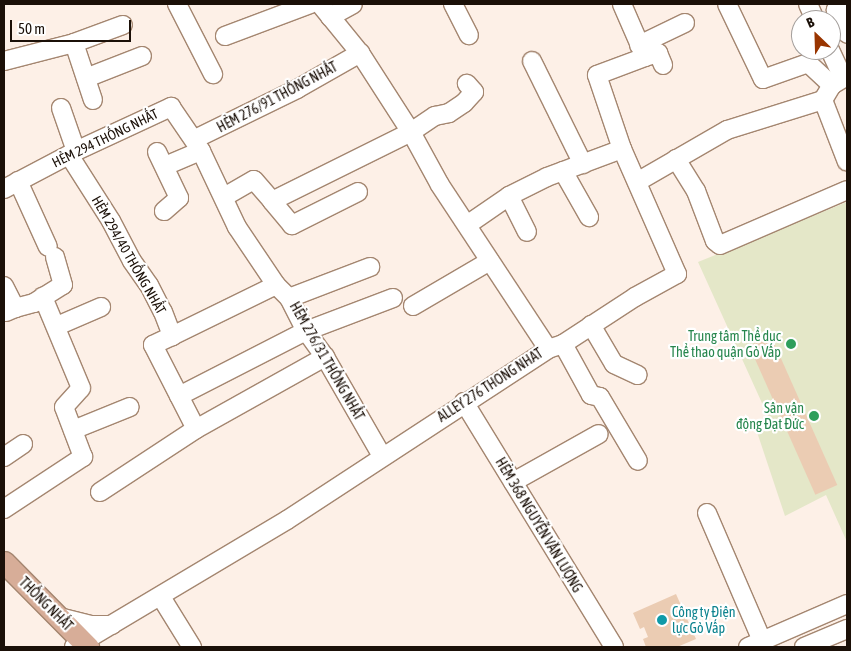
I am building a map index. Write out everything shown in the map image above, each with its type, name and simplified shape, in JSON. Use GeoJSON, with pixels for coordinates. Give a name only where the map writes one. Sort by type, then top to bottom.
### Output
{"type":"FeatureCollection","features":[{"type":"Feature","properties":{"kind":"main road","name":"THỐNG NHẤT"},"geometry":{"type":"LineString","coordinates":[[4,562],[59,617],[77,646]]}},
{"type":"Feature","properties":{"kind":"street"},"geometry":{"type":"LineString","coordinates":[[177,4],[213,74]]}},
{"type":"Feature","properties":{"kind":"street"},"geometry":{"type":"LineString","coordinates":[[225,36],[310,4]]}},
{"type":"Feature","properties":{"kind":"street"},"geometry":{"type":"LineString","coordinates":[[325,10],[353,4]]}},
{"type":"Feature","properties":{"kind":"street"},"geometry":{"type":"LineString","coordinates":[[453,4],[469,35]]}},
{"type":"Feature","properties":{"kind":"street"},"geometry":{"type":"LineString","coordinates":[[622,4],[642,51]]}},
{"type":"Feature","properties":{"kind":"street"},"geometry":{"type":"LineString","coordinates":[[727,4],[763,79],[808,63],[836,85]]}},
{"type":"Feature","properties":{"kind":"street"},"geometry":{"type":"LineString","coordinates":[[847,6],[836,10],[847,34]]}},
{"type":"Feature","properties":{"kind":"street","name":"ALLEY 276 THONG NHAT"},"geometry":{"type":"LineString","coordinates":[[77,646],[287,520],[464,402],[555,346],[490,261],[440,185],[411,132],[360,53],[325,10]]}},
{"type":"Feature","properties":{"kind":"street"},"geometry":{"type":"LineString","coordinates":[[638,462],[600,397],[591,395],[555,346],[635,297],[677,274],[622,149],[598,75],[642,51],[685,23]]}},
{"type":"Feature","properties":{"kind":"street"},"geometry":{"type":"LineString","coordinates":[[4,61],[74,43],[123,25]]}},
{"type":"Feature","properties":{"kind":"street"},"geometry":{"type":"LineString","coordinates":[[74,43],[93,100]]}},
{"type":"Feature","properties":{"kind":"street"},"geometry":{"type":"LineString","coordinates":[[642,51],[658,53],[663,65]]}},
{"type":"Feature","properties":{"kind":"street","name":"HẺM 276/91 THỐNG NHẤT"},"geometry":{"type":"LineString","coordinates":[[164,211],[179,198],[161,159],[198,145],[360,53]]}},
{"type":"Feature","properties":{"kind":"street"},"geometry":{"type":"LineString","coordinates":[[86,78],[142,56]]}},
{"type":"Feature","properties":{"kind":"street"},"geometry":{"type":"LineString","coordinates":[[832,60],[847,162]]}},
{"type":"Feature","properties":{"kind":"street"},"geometry":{"type":"LineString","coordinates":[[532,61],[583,164]]}},
{"type":"Feature","properties":{"kind":"street"},"geometry":{"type":"LineString","coordinates":[[272,201],[411,132],[435,116],[449,114],[464,103],[474,92],[467,84]]}},
{"type":"Feature","properties":{"kind":"street"},"geometry":{"type":"LineString","coordinates":[[637,182],[727,130],[836,85]]}},
{"type":"Feature","properties":{"kind":"street","name":"HẺM 294 THỐNG NHẤT"},"geometry":{"type":"LineString","coordinates":[[11,185],[73,153],[171,107],[198,145]]}},
{"type":"Feature","properties":{"kind":"street","name":"HẺM 294/40 THỐNG NHẤT"},"geometry":{"type":"LineString","coordinates":[[61,108],[73,153],[112,221],[132,261],[149,285],[172,336]]}},
{"type":"Feature","properties":{"kind":"street","name":"HẺM 276/31 THỐNG NHẤT"},"geometry":{"type":"LineString","coordinates":[[198,145],[237,228],[276,285],[289,298],[306,331],[325,357],[382,456]]}},
{"type":"Feature","properties":{"kind":"street"},"geometry":{"type":"LineString","coordinates":[[467,225],[508,196],[563,171],[622,149]]}},
{"type":"Feature","properties":{"kind":"street"},"geometry":{"type":"LineString","coordinates":[[676,159],[696,191],[715,241],[720,245],[847,190]]}},
{"type":"Feature","properties":{"kind":"street"},"geometry":{"type":"LineString","coordinates":[[563,171],[589,216]]}},
{"type":"Feature","properties":{"kind":"street"},"geometry":{"type":"LineString","coordinates":[[224,197],[254,180],[292,225],[358,192]]}},
{"type":"Feature","properties":{"kind":"street"},"geometry":{"type":"LineString","coordinates":[[4,286],[9,310],[34,303],[63,284],[51,252],[11,185]]}},
{"type":"Feature","properties":{"kind":"street"},"geometry":{"type":"LineString","coordinates":[[508,196],[528,232]]}},
{"type":"Feature","properties":{"kind":"street"},"geometry":{"type":"LineString","coordinates":[[413,306],[490,261]]}},
{"type":"Feature","properties":{"kind":"street"},"geometry":{"type":"LineString","coordinates":[[289,298],[370,267]]}},
{"type":"Feature","properties":{"kind":"street"},"geometry":{"type":"LineString","coordinates":[[196,429],[153,345],[276,285]]}},
{"type":"Feature","properties":{"kind":"street"},"geometry":{"type":"LineString","coordinates":[[4,509],[83,457],[64,407],[81,388],[57,326],[43,297]]}},
{"type":"Feature","properties":{"kind":"street"},"geometry":{"type":"LineString","coordinates":[[179,396],[306,331],[393,298]]}},
{"type":"Feature","properties":{"kind":"street"},"geometry":{"type":"LineString","coordinates":[[57,326],[100,307]]}},
{"type":"Feature","properties":{"kind":"street"},"geometry":{"type":"LineString","coordinates":[[591,325],[614,364],[638,375]]}},
{"type":"Feature","properties":{"kind":"street"},"geometry":{"type":"LineString","coordinates":[[100,492],[196,429],[325,357]]}},
{"type":"Feature","properties":{"kind":"street","name":"HẺM 368 NGUYỄN VĂN LƯỢNG"},"geometry":{"type":"LineString","coordinates":[[464,402],[614,647]]}},
{"type":"Feature","properties":{"kind":"street"},"geometry":{"type":"LineString","coordinates":[[73,430],[130,407]]}},
{"type":"Feature","properties":{"kind":"street"},"geometry":{"type":"LineString","coordinates":[[513,482],[599,434]]}},
{"type":"Feature","properties":{"kind":"street"},"geometry":{"type":"LineString","coordinates":[[4,457],[23,444]]}},
{"type":"Feature","properties":{"kind":"street"},"geometry":{"type":"LineString","coordinates":[[707,513],[755,644],[846,608]]}},
{"type":"Feature","properties":{"kind":"street"},"geometry":{"type":"LineString","coordinates":[[161,596],[192,647]]}},
{"type":"Feature","properties":{"kind":"street"},"geometry":{"type":"LineString","coordinates":[[59,617],[92,625],[112,625]]}},
{"type":"Feature","properties":{"kind":"street"},"geometry":{"type":"LineString","coordinates":[[804,647],[847,628]]}},
{"type":"Feature","properties":{"kind":"green space","name":"Trung tâm Thể dục Thể thao quận Gò Vấp"},"geometry":{"type":"Polygon","coordinates":[[[847,202],[847,542],[826,495],[785,516],[757,432],[772,425],[698,262],[847,202]]]}},
{"type":"Feature","properties":{"kind":"building"},"geometry":{"type":"Polygon","coordinates":[[[771,336],[837,485],[815,495],[749,346],[771,336]]]}},
{"type":"Feature","properties":{"kind":"building","name":"Công ty Điện lực Gò Vấp"},"geometry":{"type":"Polygon","coordinates":[[[676,594],[696,639],[677,647],[646,647],[643,639],[648,637],[644,627],[640,629],[633,613],[676,594]]]}},
{"type":"Feature","properties":{"kind":"place","name":"Trung tâm Thể dục Thể thao quận Gò Vấp"},"geometry":{"type":"Point","coordinates":[791,344]}},
{"type":"Feature","properties":{"kind":"place","name":"Sân vận động Đạt Đức"},"geometry":{"type":"Point","coordinates":[814,416]}},
{"type":"Feature","properties":{"kind":"place","name":"Công ty Điện lực Gò Vấp"},"geometry":{"type":"Point","coordinates":[662,620]}}]}
